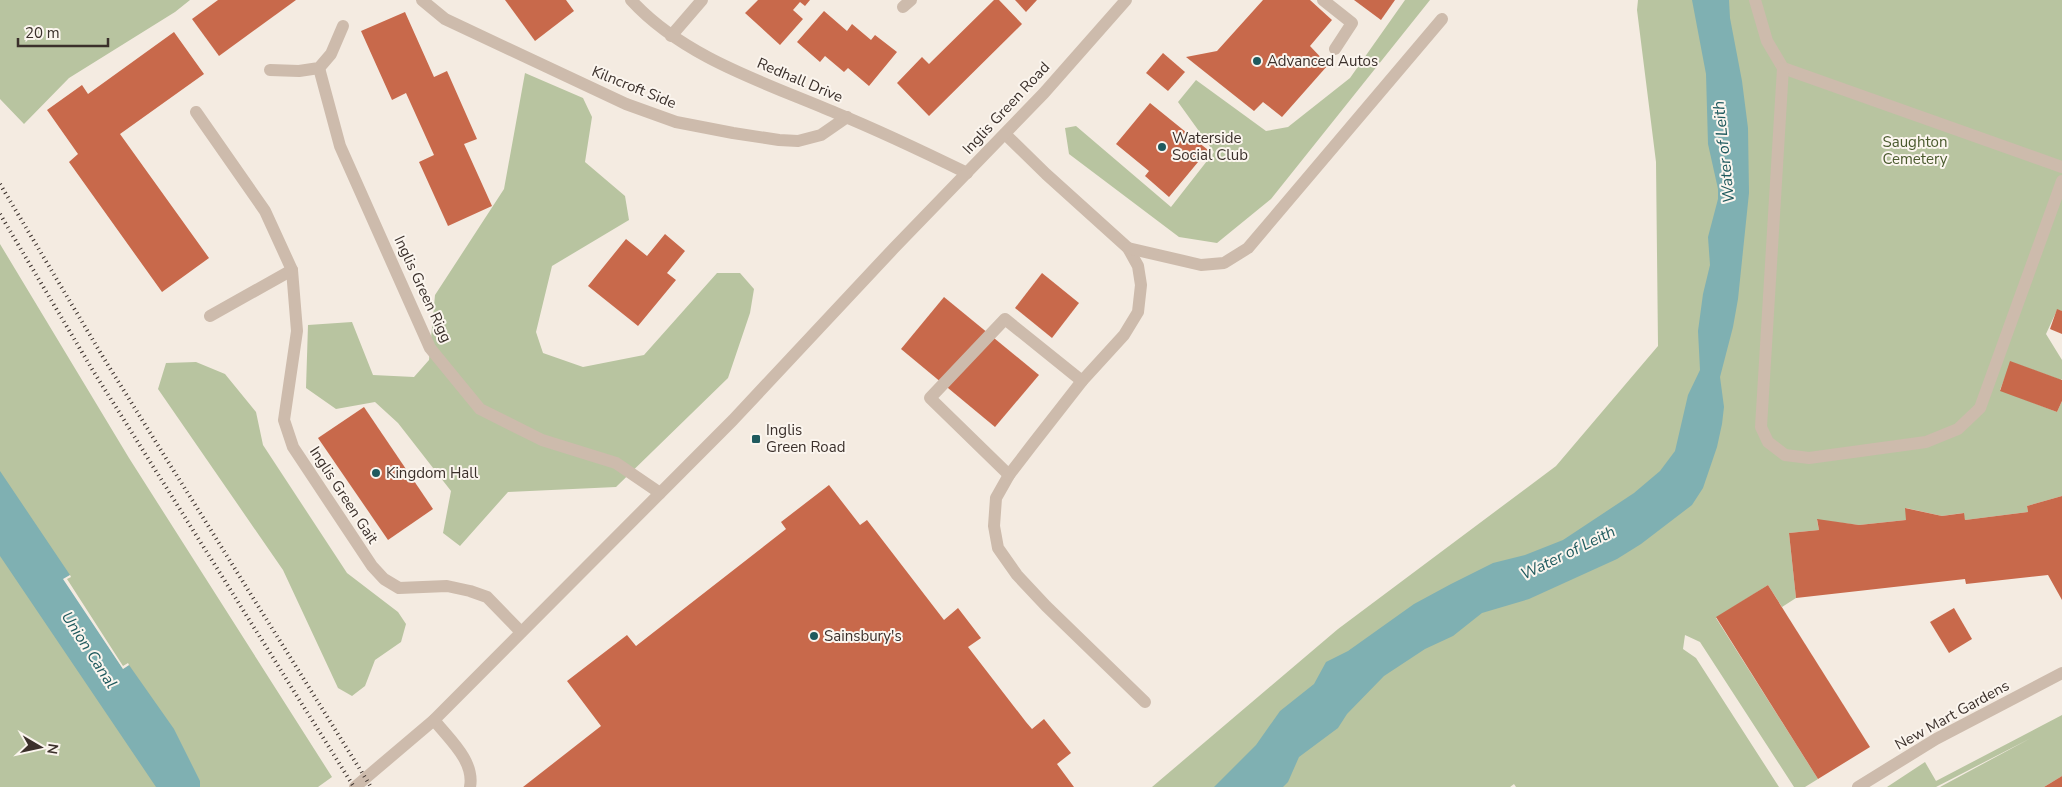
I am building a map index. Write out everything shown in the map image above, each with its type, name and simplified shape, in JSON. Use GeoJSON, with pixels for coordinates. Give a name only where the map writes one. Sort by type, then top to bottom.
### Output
{"type":"FeatureCollection","features":[{"type":"Feature","properties":{"kind":"street","name":"Kilncroft Side"},"geometry":{"type":"LineString","coordinates":[[422,0],[454,24],[626,104],[676,122],[742,135],[798,141],[821,135],[847,117]]}},
{"type":"Feature","properties":{"kind":"street","name":"Redhall Drive"},"geometry":{"type":"LineString","coordinates":[[631,0],[642,12],[671,36],[726,66],[847,117],[967,173]]}},
{"type":"Feature","properties":{"kind":"street"},"geometry":{"type":"LineString","coordinates":[[671,36],[702,0]]}},
{"type":"Feature","properties":{"kind":"street","name":"Inglis Green Road"},"geometry":{"type":"LineString","coordinates":[[355,787],[434,720],[733,420],[894,248],[1005,134],[1126,0]]}},
{"type":"Feature","properties":{"kind":"street"},"geometry":{"type":"LineString","coordinates":[[1323,0],[1352,23],[1335,49]]}},
{"type":"Feature","properties":{"kind":"street"},"geometry":{"type":"LineString","coordinates":[[1756,0],[1767,41],[1783,68],[1762,427],[1768,442],[1784,454],[1809,458],[1926,442],[1958,429],[1980,408],[2062,181]]}},
{"type":"Feature","properties":{"kind":"street"},"geometry":{"type":"LineString","coordinates":[[1128,248],[1201,265],[1224,264],[1248,248],[1442,19]]}},
{"type":"Feature","properties":{"kind":"street"},"geometry":{"type":"LineString","coordinates":[[270,70],[299,71],[319,68],[331,54],[343,26]]}},
{"type":"Feature","properties":{"kind":"street","name":"Inglis Green Rigg"},"geometry":{"type":"LineString","coordinates":[[319,68],[340,146],[430,348],[480,410],[542,440],[616,463],[660,493]]}},
{"type":"Feature","properties":{"kind":"street"},"geometry":{"type":"LineString","coordinates":[[1783,68],[2062,167]]}},
{"type":"Feature","properties":{"kind":"street","name":"Inglis Green Gait"},"geometry":{"type":"LineString","coordinates":[[196,112],[265,211],[292,270],[297,331],[284,420],[293,447],[372,566],[384,579],[399,588],[446,586],[470,591],[488,598],[521,632]]}},
{"type":"Feature","properties":{"kind":"street"},"geometry":{"type":"LineString","coordinates":[[1005,134],[1128,248],[1138,266],[1141,285],[1138,312],[1124,334],[1082,382],[1009,474],[996,498],[994,526],[998,548],[1029,588],[1145,702]]}},
{"type":"Feature","properties":{"kind":"street"},"geometry":{"type":"LineString","coordinates":[[210,316],[292,270]]}},
{"type":"Feature","properties":{"kind":"street"},"geometry":{"type":"LineString","coordinates":[[1009,474],[930,398],[1005,319],[1082,382]]}},
{"type":"Feature","properties":{"kind":"street","name":"New Mart Gardens"},"geometry":{"type":"LineString","coordinates":[[1858,787],[1936,739],[2062,673]]}},
{"type":"Feature","properties":{"kind":"street"},"geometry":{"type":"LineString","coordinates":[[434,720],[467,762],[471,781],[470,787]]}},
{"type":"Feature","properties":{"kind":"green space"},"geometry":{"type":"Polygon","coordinates":[[[0,0],[190,0],[175,12],[69,78],[24,124],[0,99],[0,0]]]}},
{"type":"Feature","properties":{"kind":"green space"},"geometry":{"type":"Polygon","coordinates":[[[1405,0],[1430,0],[1271,199],[1217,243],[1179,237],[1069,154],[1065,128],[1076,126],[1171,207],[1214,152],[1178,102],[1196,80],[1266,131],[1288,127],[1350,78],[1405,0]]]}},
{"type":"Feature","properties":{"kind":"green space","name":"Saughton Cemetery"},"geometry":{"type":"Polygon","coordinates":[[[1638,0],[2062,0],[2062,311],[2057,310],[2046,334],[2062,360],[2062,379],[2011,362],[2000,390],[2057,412],[2062,401],[2062,496],[2027,506],[2028,512],[1965,520],[1963,513],[1942,516],[1906,508],[1906,520],[1859,525],[1817,520],[1819,530],[1789,533],[1796,598],[1782,607],[1768,585],[1716,618],[1818,779],[1805,787],[1794,787],[1700,642],[1685,635],[1683,649],[1696,658],[1779,787],[1516,787],[1514,784],[1510,787],[1152,787],[1338,629],[1556,466],[1658,346],[1656,162],[1637,10],[1638,0]]]}},
{"type":"Feature","properties":{"kind":"green space"},"geometry":{"type":"Polygon","coordinates":[[[525,73],[583,98],[592,117],[585,162],[625,196],[629,220],[552,266],[536,332],[543,353],[583,367],[644,355],[717,273],[740,273],[754,289],[750,313],[728,378],[616,487],[508,492],[460,546],[443,533],[451,491],[398,423],[375,402],[336,409],[306,388],[308,325],[352,322],[373,375],[414,377],[429,360],[435,295],[504,189],[525,73]]]}},
{"type":"Feature","properties":{"kind":"green space"},"geometry":{"type":"Polygon","coordinates":[[[0,244],[129,458],[332,777],[318,787],[0,787],[0,244]]]}},
{"type":"Feature","properties":{"kind":"green space"},"geometry":{"type":"Polygon","coordinates":[[[196,362],[225,374],[256,412],[263,445],[347,573],[398,612],[406,624],[401,642],[375,660],[365,686],[352,696],[338,688],[283,570],[158,389],[166,363],[196,362]]]}},
{"type":"Feature","properties":{"kind":"green space"},"geometry":{"type":"Polygon","coordinates":[[[2062,715],[2062,776],[2044,787],[1940,787],[2031,738],[1936,787],[1887,787],[1925,762],[1936,781],[2062,715]]]}},
{"type":"Feature","properties":{"kind":"water","name":"Water of Leith"},"geometry":{"type":"Polygon","coordinates":[[[1692,0],[1729,0],[1730,18],[1742,81],[1748,128],[1749,193],[1738,299],[1720,377],[1724,407],[1722,424],[1717,447],[1703,488],[1692,505],[1641,544],[1617,559],[1529,599],[1482,613],[1453,636],[1425,649],[1384,676],[1347,714],[1338,728],[1299,757],[1288,782],[1283,787],[1214,787],[1256,745],[1280,711],[1314,684],[1326,662],[1348,651],[1414,604],[1451,584],[1493,563],[1525,555],[1563,540],[1634,493],[1660,471],[1675,451],[1688,395],[1700,370],[1698,331],[1703,294],[1710,265],[1708,237],[1718,199],[1718,189],[1708,144],[1706,74],[1692,0]]]}},
{"type":"Feature","properties":{"kind":"water","name":"Union Canal"},"geometry":{"type":"Polygon","coordinates":[[[0,471],[70,575],[64,579],[123,669],[129,665],[174,729],[200,781],[200,787],[156,787],[0,556],[0,471]]]}},
{"type":"Feature","properties":{"kind":"pier"},"geometry":{"type":"Polygon","coordinates":[[[70,575],[71,577],[67,579],[123,666],[128,663],[129,665],[123,669],[63,579],[70,575]]]}},
{"type":"Feature","properties":{"kind":"building"},"geometry":{"type":"Polygon","coordinates":[[[218,0],[296,0],[219,56],[192,19],[218,0]]]}},
{"type":"Feature","properties":{"kind":"building"},"geometry":{"type":"Polygon","coordinates":[[[505,0],[566,0],[574,11],[535,41],[505,0]]]}},
{"type":"Feature","properties":{"kind":"building"},"geometry":{"type":"Polygon","coordinates":[[[758,0],[810,0],[805,6],[800,2],[793,10],[803,19],[780,45],[745,13],[758,0]]]}},
{"type":"Feature","properties":{"kind":"building"},"geometry":{"type":"Polygon","coordinates":[[[994,0],[999,0],[1022,24],[929,116],[897,83],[922,57],[929,64],[994,0]]]}},
{"type":"Feature","properties":{"kind":"building"},"geometry":{"type":"Polygon","coordinates":[[[1015,0],[1037,0],[1026,12],[1015,0]]]}},
{"type":"Feature","properties":{"kind":"building","name":"Advanced Autos"},"geometry":{"type":"Polygon","coordinates":[[[1263,0],[1310,0],[1332,20],[1310,46],[1328,65],[1282,117],[1263,102],[1254,111],[1186,57],[1217,51],[1263,0]]]}},
{"type":"Feature","properties":{"kind":"building"},"geometry":{"type":"Polygon","coordinates":[[[1354,0],[1395,0],[1381,20],[1354,0]]]}},
{"type":"Feature","properties":{"kind":"building"},"geometry":{"type":"Polygon","coordinates":[[[824,11],[847,31],[852,24],[871,40],[875,35],[897,52],[869,86],[848,68],[844,72],[825,56],[820,62],[797,42],[824,11]]]}},
{"type":"Feature","properties":{"kind":"building"},"geometry":{"type":"Polygon","coordinates":[[[405,12],[434,77],[447,71],[477,139],[464,144],[492,206],[448,226],[419,162],[434,155],[406,93],[392,100],[361,31],[405,12]]]}},
{"type":"Feature","properties":{"kind":"building"},"geometry":{"type":"Polygon","coordinates":[[[174,32],[204,74],[120,134],[209,258],[162,292],[69,162],[78,154],[47,110],[82,85],[88,94],[174,32]]]}},
{"type":"Feature","properties":{"kind":"building"},"geometry":{"type":"Polygon","coordinates":[[[1163,53],[1185,72],[1168,91],[1146,73],[1163,53]]]}},
{"type":"Feature","properties":{"kind":"building","name":"Waterside Social Club"},"geometry":{"type":"Polygon","coordinates":[[[1150,103],[1208,150],[1169,197],[1145,176],[1149,171],[1116,144],[1150,103]]]}},
{"type":"Feature","properties":{"kind":"building"},"geometry":{"type":"Polygon","coordinates":[[[665,234],[685,251],[667,273],[676,280],[638,326],[588,286],[626,239],[647,256],[665,234]]]}},
{"type":"Feature","properties":{"kind":"building"},"geometry":{"type":"Polygon","coordinates":[[[1042,273],[1079,303],[1052,338],[1015,308],[1042,273]]]}},
{"type":"Feature","properties":{"kind":"building"},"geometry":{"type":"Polygon","coordinates":[[[944,297],[1039,375],[995,427],[901,349],[944,297]]]}},
{"type":"Feature","properties":{"kind":"building"},"geometry":{"type":"Polygon","coordinates":[[[2057,309],[2062,311],[2062,334],[2050,329],[2057,309]]]}},
{"type":"Feature","properties":{"kind":"building"},"geometry":{"type":"Polygon","coordinates":[[[2010,361],[2062,380],[2062,401],[2057,412],[2000,391],[2010,361]]]}},
{"type":"Feature","properties":{"kind":"building","name":"Kingdom Hall"},"geometry":{"type":"Polygon","coordinates":[[[364,407],[433,509],[388,540],[318,438],[364,407]]]}},
{"type":"Feature","properties":{"kind":"building","name":"Sainsbury's"},"geometry":{"type":"Polygon","coordinates":[[[829,485],[860,525],[867,520],[944,620],[958,608],[981,638],[968,647],[1026,722],[1032,729],[1044,719],[1071,753],[1057,764],[1074,787],[523,787],[601,726],[567,681],[627,635],[636,646],[786,529],[781,522],[829,485]]]}},
{"type":"Feature","properties":{"kind":"building"},"geometry":{"type":"Polygon","coordinates":[[[2062,496],[2062,600],[2048,575],[1966,584],[1965,579],[1796,598],[1789,533],[1819,530],[1817,519],[1859,525],[1906,520],[1905,508],[1942,516],[1964,513],[1965,520],[2028,512],[2027,506],[2062,496]]]}},
{"type":"Feature","properties":{"kind":"building"},"geometry":{"type":"Polygon","coordinates":[[[1768,585],[1870,747],[1818,779],[1716,617],[1768,585]]]}},
{"type":"Feature","properties":{"kind":"building"},"geometry":{"type":"Polygon","coordinates":[[[1954,608],[1972,639],[1949,653],[1930,622],[1954,608]]]}},
{"type":"Feature","properties":{"kind":"building"},"geometry":{"type":"Polygon","coordinates":[[[2062,776],[2062,787],[2044,787],[2062,776]]]}},
{"type":"Feature","properties":{"kind":"railway"},"geometry":{"type":"LineString","coordinates":[[0,184],[106,362],[371,787]]}},
{"type":"Feature","properties":{"kind":"railway"},"geometry":{"type":"LineString","coordinates":[[0,214],[92,369],[354,787]]}},
{"type":"Feature","properties":{"kind":"place","name":"Advanced Autos"},"geometry":{"type":"Point","coordinates":[1257,61]}},
{"type":"Feature","properties":{"kind":"place","name":"Waterside Social Club"},"geometry":{"type":"Point","coordinates":[1162,147]}},
{"type":"Feature","properties":{"kind":"place","name":"Inglis Green Road"},"geometry":{"type":"Point","coordinates":[756,439]}},
{"type":"Feature","properties":{"kind":"place","name":"Kingdom Hall"},"geometry":{"type":"Point","coordinates":[376,473]}},
{"type":"Feature","properties":{"kind":"place","name":"Sainsbury's"},"geometry":{"type":"Point","coordinates":[814,636]}}]}
